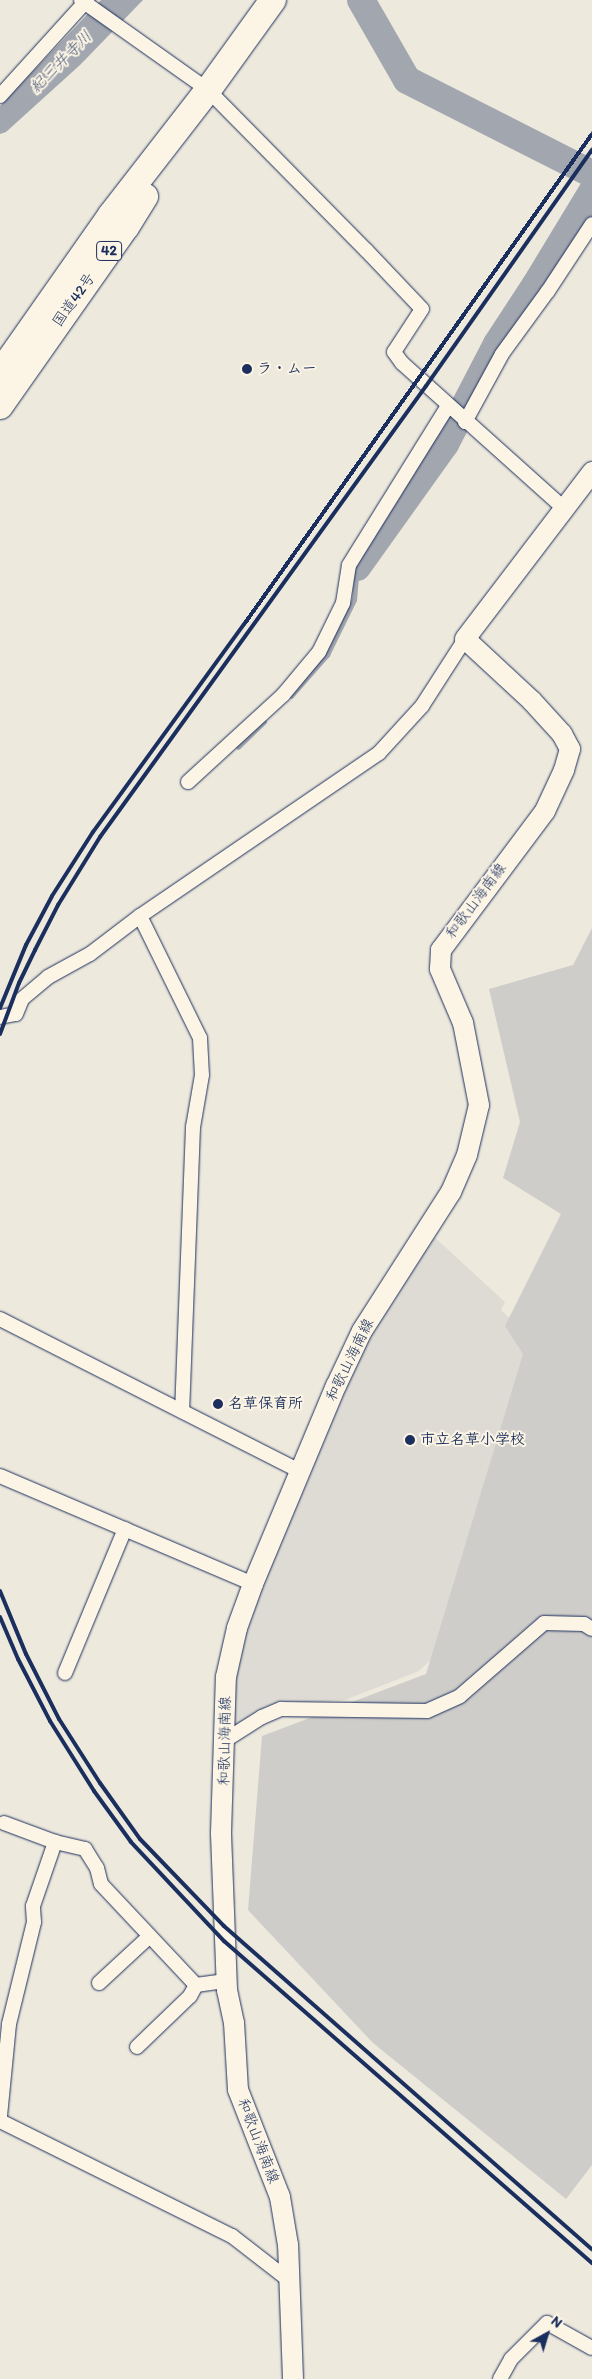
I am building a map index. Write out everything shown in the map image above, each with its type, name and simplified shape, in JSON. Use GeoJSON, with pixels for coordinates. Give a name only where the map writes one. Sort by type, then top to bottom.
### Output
{"type":"FeatureCollection","features":[{"type":"Feature","properties":{"kind":"highway","name":"国道42号"},"geometry":{"type":"LineString","coordinates":[[0,373],[111,215],[208,90],[273,0]]}},
{"type":"Feature","properties":{"kind":"highway","name":"国道42号"},"geometry":{"type":"LineString","coordinates":[[0,406],[126,227],[208,90]]}},
{"type":"Feature","properties":{"kind":"main road"},"geometry":{"type":"LineString","coordinates":[[465,639],[592,472]]}},
{"type":"Feature","properties":{"kind":"main road","name":"和歌山海南線"},"geometry":{"type":"LineString","coordinates":[[293,2379],[288,2245],[280,2197],[238,2090],[234,2023],[226,1981],[221,1833],[226,1677],[237,1628],[253,1584],[300,1471],[362,1331],[451,1192],[467,1155],[479,1105],[463,1023],[440,969],[441,950],[545,812],[564,770],[570,749],[562,734],[532,701],[465,639]]}},
{"type":"Feature","properties":{"kind":"street"},"geometry":{"type":"LineString","coordinates":[[0,96],[85,2],[208,90],[422,309],[394,352],[402,363],[418,380],[564,509]]}},
{"type":"Feature","properties":{"kind":"street"},"geometry":{"type":"LineString","coordinates":[[465,422],[502,354],[548,292],[592,224]]}},
{"type":"Feature","properties":{"kind":"street"},"geometry":{"type":"LineString","coordinates":[[188,782],[283,695],[319,652],[343,603],[349,564],[448,406]]}},
{"type":"Feature","properties":{"kind":"street"},"geometry":{"type":"LineString","coordinates":[[0,1017],[16,1014],[22,999],[48,977],[90,954],[140,916],[379,753],[422,706],[465,639]]}},
{"type":"Feature","properties":{"kind":"street"},"geometry":{"type":"LineString","coordinates":[[140,916],[200,1038],[202,1075],[193,1127],[182,1411]]}},
{"type":"Feature","properties":{"kind":"street"},"geometry":{"type":"LineString","coordinates":[[0,1319],[300,1471]]}},
{"type":"Feature","properties":{"kind":"street"},"geometry":{"type":"LineString","coordinates":[[0,1476],[253,1584]]}},
{"type":"Feature","properties":{"kind":"street"},"geometry":{"type":"LineString","coordinates":[[65,1673],[125,1529]]}},
{"type":"Feature","properties":{"kind":"street"},"geometry":{"type":"LineString","coordinates":[[224,1741],[262,1717],[281,1710],[427,1711],[460,1696],[544,1623],[584,1624],[592,1629]]}},
{"type":"Feature","properties":{"kind":"street"},"geometry":{"type":"LineString","coordinates":[[4,1824],[55,1842],[85,1849],[97,1868],[101,1884],[196,1984]]}},
{"type":"Feature","properties":{"kind":"street"},"geometry":{"type":"LineString","coordinates":[[0,2116],[10,2014],[34,1922],[32,1906],[55,1842]]}},
{"type":"Feature","properties":{"kind":"street"},"geometry":{"type":"LineString","coordinates":[[99,1983],[150,1936]]}},
{"type":"Feature","properties":{"kind":"street"},"geometry":{"type":"LineString","coordinates":[[196,1984],[226,1981]]}},
{"type":"Feature","properties":{"kind":"street"},"geometry":{"type":"LineString","coordinates":[[137,2047],[190,1996],[196,1984]]}},
{"type":"Feature","properties":{"kind":"street"},"geometry":{"type":"LineString","coordinates":[[0,2121],[232,2236],[290,2280]]}},
{"type":"Feature","properties":{"kind":"street"},"geometry":{"type":"LineString","coordinates":[[500,2379],[511,2359],[547,2323],[592,2348]]}},
{"type":"Feature","properties":{"kind":"shaded area"},"geometry":{"type":"Polygon","coordinates":[[[592,928],[592,2165],[566,2199],[373,2043],[248,1910],[262,1736],[426,1674],[523,1354],[505,1326],[561,1214],[503,1178],[520,1122],[489,989],[573,965],[592,928]]]}},
{"type":"Feature","properties":{"kind":"shaded area"},"geometry":{"type":"Polygon","coordinates":[[[431,1234],[505,1302],[501,1310],[524,1332],[522,1406],[457,1634],[419,1671],[345,1700],[290,1704],[231,1730],[233,1688],[244,1624],[308,1479],[353,1362],[431,1234]]]}},
{"type":"Feature","properties":{"kind":"water","name":"紀三井寺川"},"geometry":{"type":"Polygon","coordinates":[[[101,0],[143,0],[80,65],[6,132],[0,134],[0,106],[101,0]]]}},
{"type":"Feature","properties":{"kind":"waterway"},"geometry":{"type":"LineString","coordinates":[[361,0],[407,80],[592,174]]}},
{"type":"Feature","properties":{"kind":"waterway"},"geometry":{"type":"LineString","coordinates":[[357,567],[445,444],[497,344],[592,192]]}},
{"type":"Feature","properties":{"kind":"waterway"},"geometry":{"type":"LineString","coordinates":[[291,696],[327,655],[354,600],[357,567]]}},
{"type":"Feature","properties":{"kind":"waterway"},"geometry":{"type":"LineString","coordinates":[[238,747],[264,722]]}},
{"type":"Feature","properties":{"kind":"railway"},"geometry":{"type":"LineString","coordinates":[[0,1008],[26,945],[52,896],[93,832],[245,623],[592,134]]}},
{"type":"Feature","properties":{"kind":"railway"},"geometry":{"type":"LineString","coordinates":[[0,1034],[19,983],[35,950],[58,905],[100,837],[426,386],[592,150]]}},
{"type":"Feature","properties":{"kind":"railway"},"geometry":{"type":"LineString","coordinates":[[0,1591],[26,1654],[59,1719],[100,1783],[140,1839],[224,1926],[592,2249]]}},
{"type":"Feature","properties":{"kind":"railway"},"geometry":{"type":"LineString","coordinates":[[0,1617],[18,1659],[50,1721],[94,1791],[131,1842],[224,1941],[592,2263]]}},
{"type":"Feature","properties":{"kind":"place","name":"ラ・ムー"},"geometry":{"type":"Point","coordinates":[247,369]}},
{"type":"Feature","properties":{"kind":"place","name":"名草保育所"},"geometry":{"type":"Point","coordinates":[218,1404]}},
{"type":"Feature","properties":{"kind":"place","name":"市立名草小学校"},"geometry":{"type":"Point","coordinates":[410,1440]}}]}
